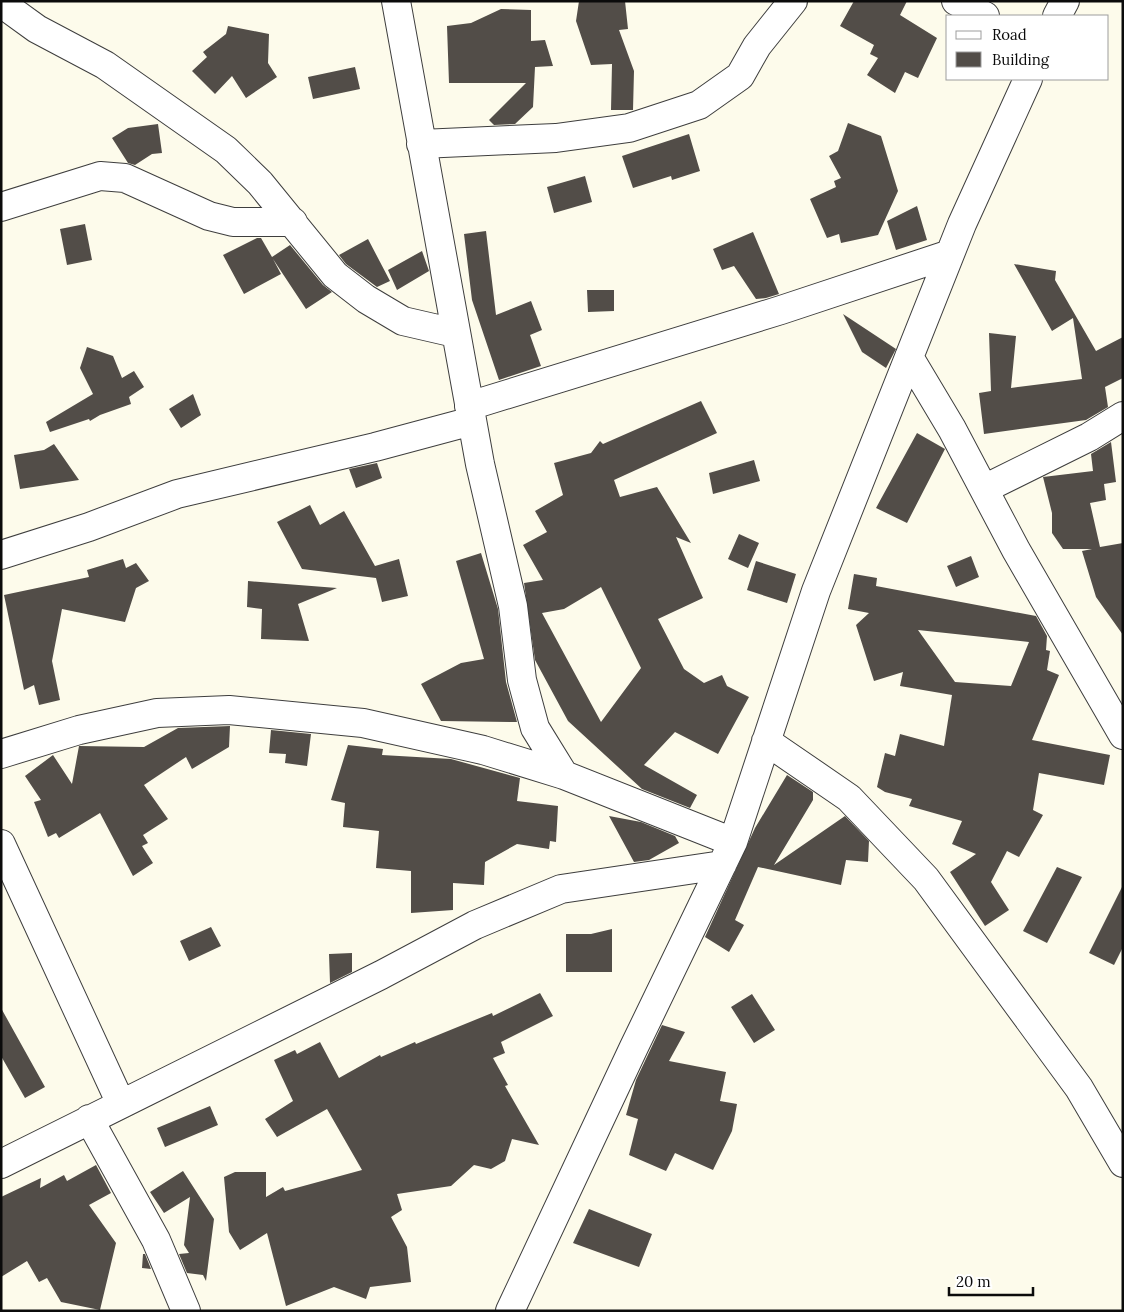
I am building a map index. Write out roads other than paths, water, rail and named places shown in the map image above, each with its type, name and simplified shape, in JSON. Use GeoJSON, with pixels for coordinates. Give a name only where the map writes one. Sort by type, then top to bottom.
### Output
{"type":"FeatureCollection","features":[{"type":"Feature","properties":{"kind":"street"},"geometry":{"type":"LineString","coordinates":[[396,1],[470,413],[514,606],[522,680],[535,728],[564,774]]}},
{"type":"Feature","properties":{"kind":"street"},"geometry":{"type":"LineString","coordinates":[[421,144],[556,138],[629,128],[699,105],[740,76],[757,46],[792,1]]}},
{"type":"Feature","properties":{"kind":"street"},"geometry":{"type":"LineString","coordinates":[[956,1],[983,15]]}},
{"type":"Feature","properties":{"kind":"street"},"geometry":{"type":"LineString","coordinates":[[1057,15],[1064,1]]}},
{"type":"Feature","properties":{"kind":"street"},"geometry":{"type":"LineString","coordinates":[[1,3],[37,29],[105,65],[226,150],[260,183],[335,275],[366,299],[403,321],[455,334]]}},
{"type":"Feature","properties":{"kind":"street"},"geometry":{"type":"LineString","coordinates":[[510,1311],[634,1047],[728,854],[816,591],[950,254],[1028,80]]}},
{"type":"Feature","properties":{"kind":"street"},"geometry":{"type":"LineString","coordinates":[[1,207],[100,176],[125,178],[209,216],[233,222],[293,222]]}},
{"type":"Feature","properties":{"kind":"street"},"geometry":{"type":"LineString","coordinates":[[1,555],[89,527],[177,494],[375,447],[470,413],[950,254]]}},
{"type":"Feature","properties":{"kind":"street"},"geometry":{"type":"LineString","coordinates":[[909,357],[984,489],[1016,550],[1123,736]]}},
{"type":"Feature","properties":{"kind":"street"},"geometry":{"type":"LineString","coordinates":[[984,489],[1089,437],[1123,416]]}},
{"type":"Feature","properties":{"kind":"street"},"geometry":{"type":"LineString","coordinates":[[1,754],[79,730],[157,713],[229,710],[363,723],[483,750],[564,774],[728,854]]}},
{"type":"Feature","properties":{"kind":"street"},"geometry":{"type":"LineString","coordinates":[[766,742],[849,798],[926,879],[1079,1088],[1123,1163]]}},
{"type":"Feature","properties":{"kind":"street"},"geometry":{"type":"LineString","coordinates":[[1,844],[121,1104]]}},
{"type":"Feature","properties":{"kind":"street"},"geometry":{"type":"LineString","coordinates":[[1,1164],[380,975],[476,925],[561,889],[728,854]]}},
{"type":"Feature","properties":{"kind":"street"},"geometry":{"type":"LineString","coordinates":[[89,1119],[156,1240],[186,1311]]}}]}
